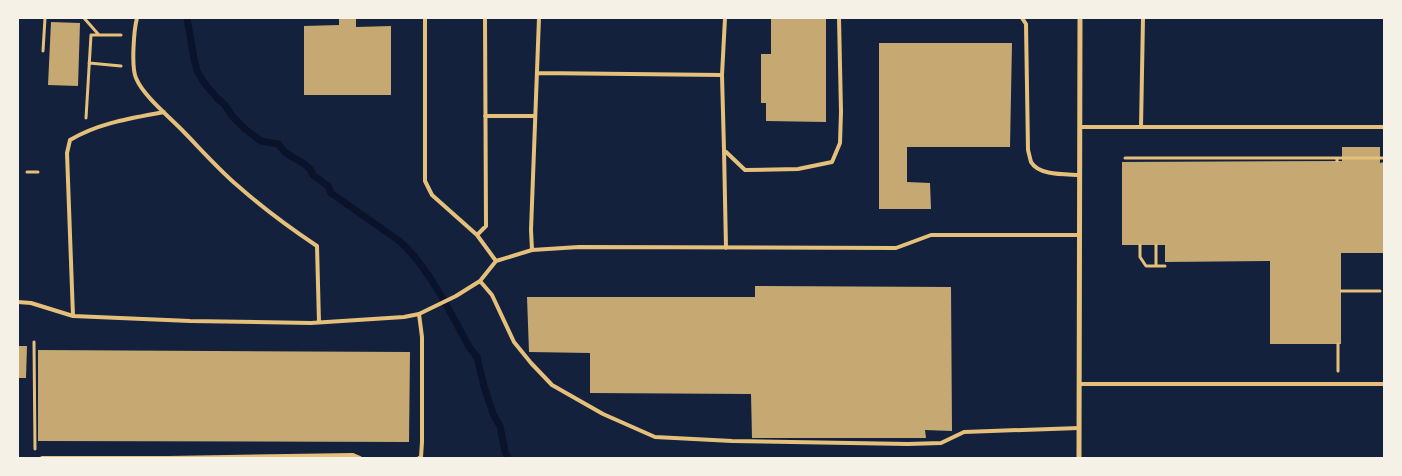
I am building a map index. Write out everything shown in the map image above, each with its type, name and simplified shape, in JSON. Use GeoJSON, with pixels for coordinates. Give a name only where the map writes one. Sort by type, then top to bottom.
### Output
{"type":"FeatureCollection","features":[{"type":"Feature","properties":{"kind":"street"},"geometry":{"type":"LineString","coordinates":[[1079,458],[1080,18]]}},
{"type":"Feature","properties":{"kind":"lane"},"geometry":{"type":"LineString","coordinates":[[137,18],[134,36],[134,67],[139,85],[238,185],[292,229],[318,246],[319,322]]}},
{"type":"Feature","properties":{"kind":"lane"},"geometry":{"type":"LineString","coordinates":[[425,18],[425,181],[432,195],[477,235],[496,260]]}},
{"type":"Feature","properties":{"kind":"lane"},"geometry":{"type":"LineString","coordinates":[[477,235],[486,226],[485,18]]}},
{"type":"Feature","properties":{"kind":"lane"},"geometry":{"type":"LineString","coordinates":[[532,250],[531,230],[539,18]]}},
{"type":"Feature","properties":{"kind":"lane"},"geometry":{"type":"LineString","coordinates":[[725,18],[722,75],[726,248]]}},
{"type":"Feature","properties":{"kind":"lane"},"geometry":{"type":"LineString","coordinates":[[724,150],[745,170],[798,168],[832,162],[840,143],[839,18]]}},
{"type":"Feature","properties":{"kind":"lane"},"geometry":{"type":"LineString","coordinates":[[1022,18],[1026,24],[1028,150],[1032,162],[1037,168],[1050,173],[1080,175]]}},
{"type":"Feature","properties":{"kind":"lane"},"geometry":{"type":"LineString","coordinates":[[1141,127],[1143,18]]}},
{"type":"Feature","properties":{"kind":"lane"},"geometry":{"type":"LineString","coordinates":[[537,73],[722,75]]}},
{"type":"Feature","properties":{"kind":"lane"},"geometry":{"type":"LineString","coordinates":[[73,316],[66,153],[70,140],[85,132],[120,120],[164,112]]}},
{"type":"Feature","properties":{"kind":"lane"},"geometry":{"type":"LineString","coordinates":[[485,116],[535,116]]}},
{"type":"Feature","properties":{"kind":"lane"},"geometry":{"type":"LineString","coordinates":[[1080,127],[1384,127]]}},
{"type":"Feature","properties":{"kind":"lane"},"geometry":{"type":"LineString","coordinates":[[18,302],[31,303],[73,316],[196,321],[319,322],[404,317],[419,314],[456,296],[480,281],[496,260],[532,250],[579,247],[896,248],[932,235],[1080,235]]}},
{"type":"Feature","properties":{"kind":"lane"},"geometry":{"type":"LineString","coordinates":[[480,281],[492,296],[514,342],[531,364],[552,385],[602,414],[656,437],[732,441],[908,444],[940,443],[964,432],[1079,428]]}},
{"type":"Feature","properties":{"kind":"lane"},"geometry":{"type":"LineString","coordinates":[[419,314],[422,337],[422,424],[421,457],[419,458]]}},
{"type":"Feature","properties":{"kind":"lane"},"geometry":{"type":"LineString","coordinates":[[1079,384],[1384,384]]}},
{"type":"Feature","properties":{"kind":"lane"},"geometry":{"type":"LineString","coordinates":[[42,458],[353,455],[360,458]]}},
{"type":"Feature","properties":{"kind":"path"},"geometry":{"type":"LineString","coordinates":[[44,50],[45,18]]}},
{"type":"Feature","properties":{"kind":"path"},"geometry":{"type":"LineString","coordinates":[[84,18],[99,35]]}},
{"type":"Feature","properties":{"kind":"path"},"geometry":{"type":"LineString","coordinates":[[85,132],[91,35],[134,36]]}},
{"type":"Feature","properties":{"kind":"path"},"geometry":{"type":"LineString","coordinates":[[89,63],[134,67]]}},
{"type":"Feature","properties":{"kind":"path"},"geometry":{"type":"LineString","coordinates":[[1125,158],[1384,158]]}},
{"type":"Feature","properties":{"kind":"path"},"geometry":{"type":"LineString","coordinates":[[27,172],[38,172]]}},
{"type":"Feature","properties":{"kind":"path"},"geometry":{"type":"LineString","coordinates":[[1140,245],[1140,257],[1146,266],[1165,266]]}},
{"type":"Feature","properties":{"kind":"path"},"geometry":{"type":"LineString","coordinates":[[1156,245],[1156,266]]}},
{"type":"Feature","properties":{"kind":"path"},"geometry":{"type":"LineString","coordinates":[[1341,291],[1380,291]]}},
{"type":"Feature","properties":{"kind":"path"},"geometry":{"type":"LineString","coordinates":[[34,342],[35,458]]}},
{"type":"Feature","properties":{"kind":"path"},"geometry":{"type":"LineString","coordinates":[[1338,344],[1338,384]]}},
{"type":"Feature","properties":{"kind":"building"},"geometry":{"type":"Polygon","coordinates":[[[339,18],[356,18],[356,27],[391,26],[391,95],[304,95],[304,26],[339,25],[339,18]]]}},
{"type":"Feature","properties":{"kind":"building"},"geometry":{"type":"Polygon","coordinates":[[[771,18],[826,18],[826,122],[766,121],[766,103],[761,103],[761,54],[771,54],[771,18]]]}},
{"type":"Feature","properties":{"kind":"building"},"geometry":{"type":"Polygon","coordinates":[[[51,22],[80,23],[78,86],[48,85],[51,22]]]}},
{"type":"Feature","properties":{"kind":"building"},"geometry":{"type":"Polygon","coordinates":[[[879,43],[1012,43],[1010,147],[907,147],[907,182],[930,183],[931,209],[879,209],[879,43]]]}},
{"type":"Feature","properties":{"kind":"building"},"geometry":{"type":"Polygon","coordinates":[[[1342,147],[1380,147],[1380,163],[1384,162],[1384,253],[1341,253],[1341,344],[1270,344],[1270,261],[1165,262],[1165,245],[1122,245],[1122,162],[1342,161],[1342,147]]]}},
{"type":"Feature","properties":{"kind":"building"},"geometry":{"type":"Polygon","coordinates":[[[755,286],[951,287],[952,431],[925,430],[926,438],[752,438],[751,394],[590,393],[590,353],[529,352],[527,297],[755,297],[755,286]]]}},
{"type":"Feature","properties":{"kind":"building"},"geometry":{"type":"Polygon","coordinates":[[[18,346],[27,346],[26,378],[18,378],[18,346]]]}},
{"type":"Feature","properties":{"kind":"building"},"geometry":{"type":"Polygon","coordinates":[[[38,350],[410,352],[409,442],[38,441],[38,350]]]}},
{"type":"Feature","properties":{"kind":"waterway"},"geometry":{"type":"LineString","coordinates":[[187,18],[197,71],[205,84],[225,105],[232,116],[261,141],[278,144],[284,151],[308,167],[313,175],[328,186],[331,193],[398,240],[419,262],[438,290],[469,347],[477,357],[484,386],[493,414],[500,426],[508,458]]}}]}
